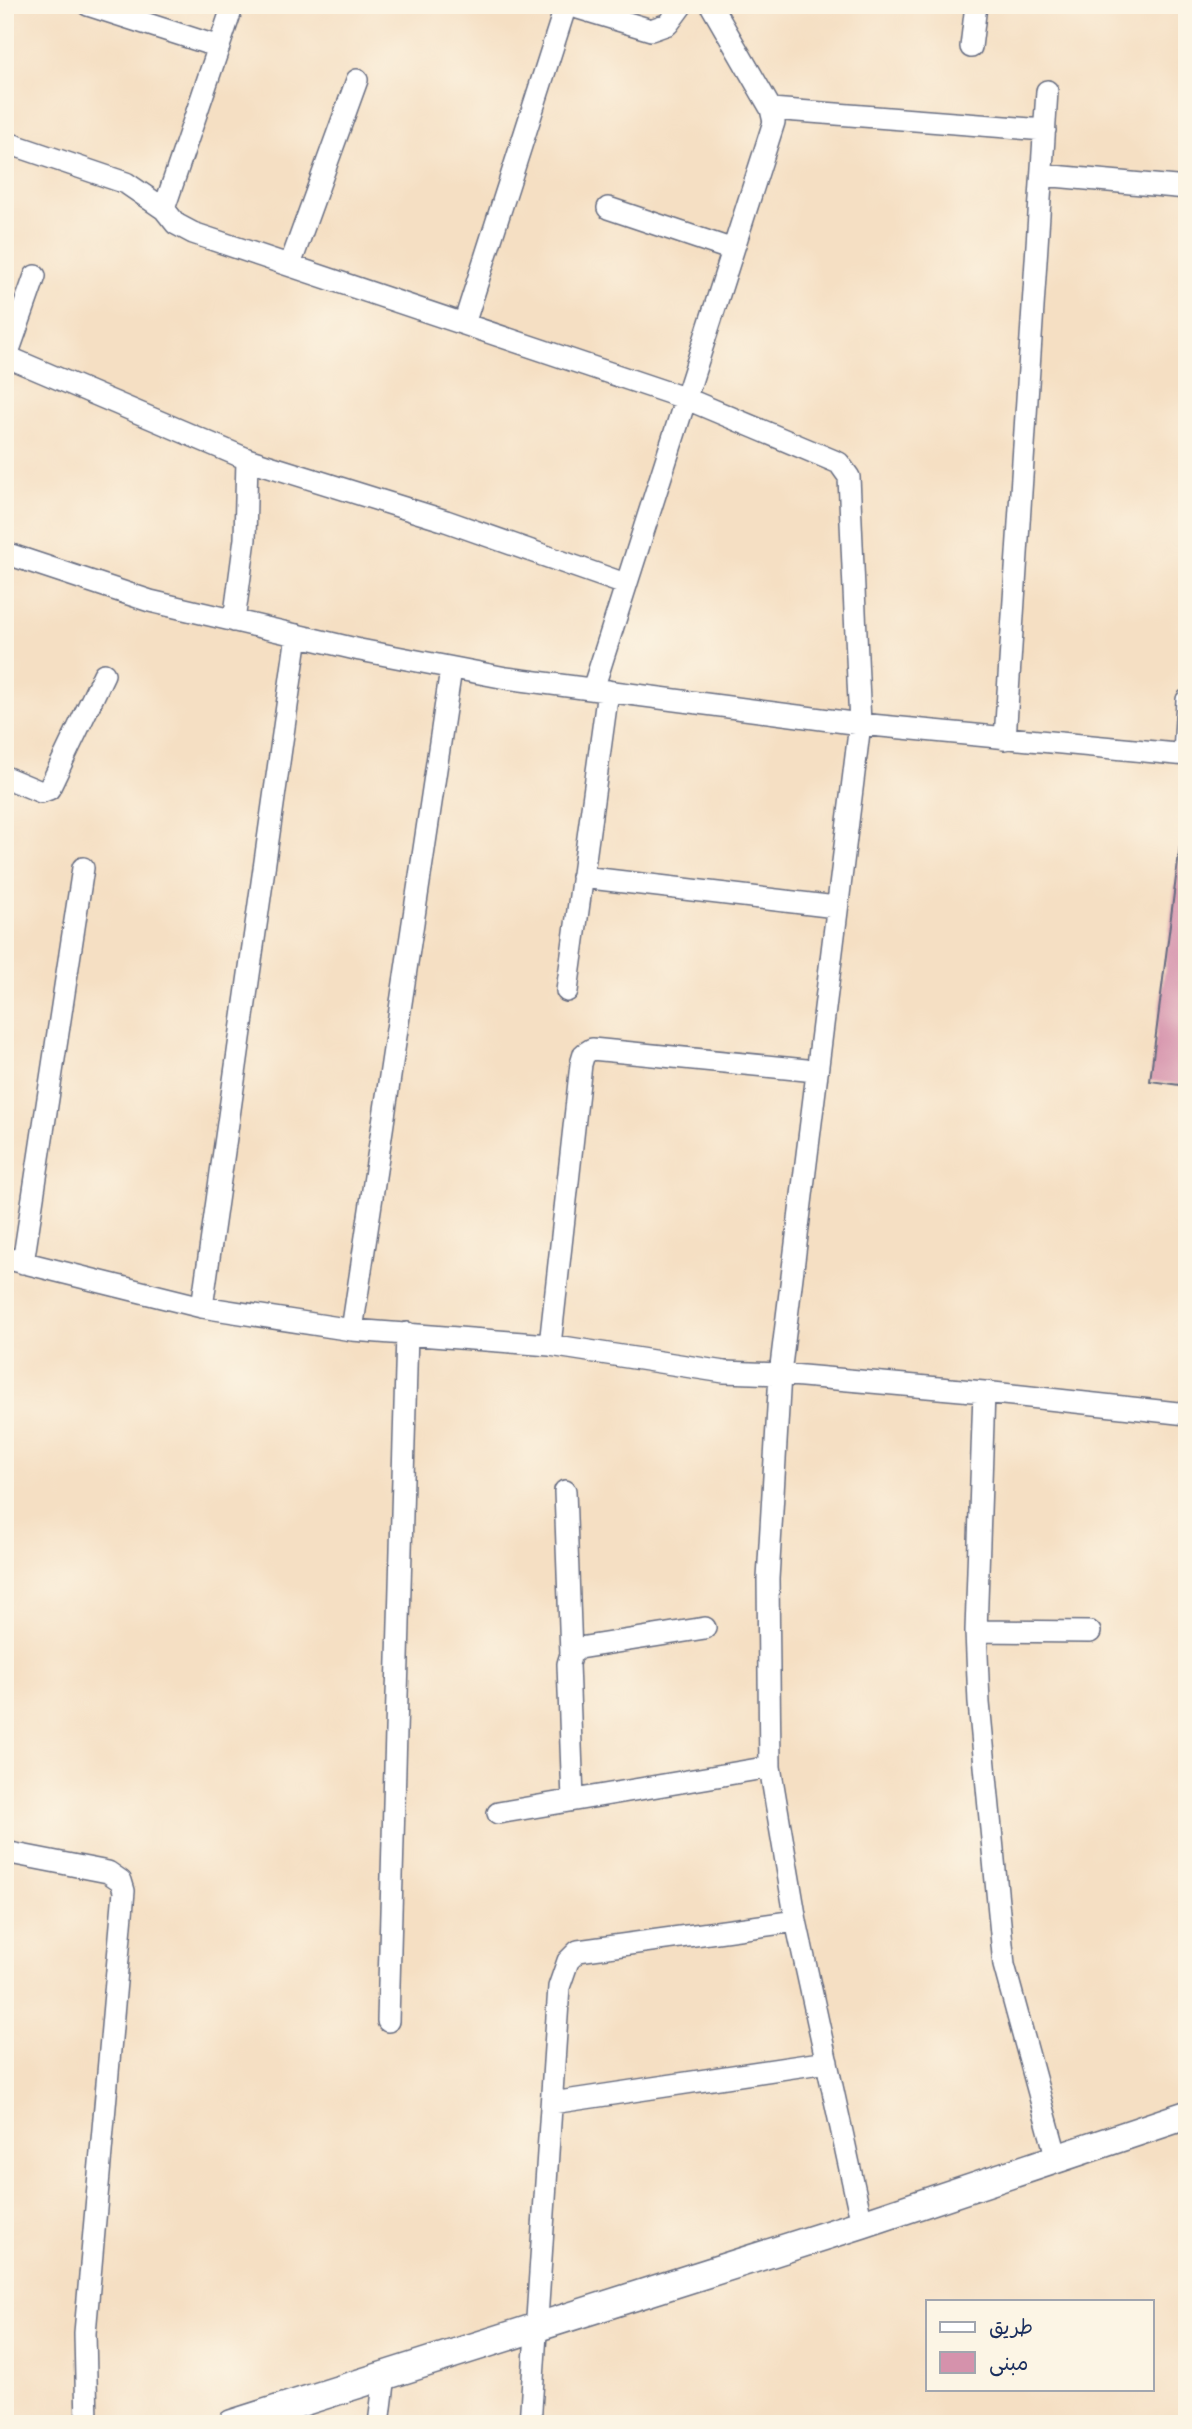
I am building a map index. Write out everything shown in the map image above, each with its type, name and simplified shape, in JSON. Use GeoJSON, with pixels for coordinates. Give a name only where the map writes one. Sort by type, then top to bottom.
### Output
{"type":"FeatureCollection","features":[{"type":"Feature","properties":{"kind":"street"},"geometry":{"type":"LineString","coordinates":[[88,5],[219,47]]}},
{"type":"Feature","properties":{"kind":"street"},"geometry":{"type":"LineString","coordinates":[[164,209],[233,5]]}},
{"type":"Feature","properties":{"kind":"street"},"geometry":{"type":"LineString","coordinates":[[464,324],[567,5],[651,30],[668,24],[682,5]]}},
{"type":"Feature","properties":{"kind":"street"},"geometry":{"type":"LineString","coordinates":[[567,991],[582,877],[601,690],[625,584],[687,399],[774,122],[771,109],[711,5]]}},
{"type":"Feature","properties":{"kind":"street"},"geometry":{"type":"LineString","coordinates":[[971,47],[976,5]]}},
{"type":"Feature","properties":{"kind":"street"},"geometry":{"type":"LineString","coordinates":[[290,265],[357,80]]}},
{"type":"Feature","properties":{"kind":"street"},"geometry":{"type":"LineString","coordinates":[[1005,739],[1047,91]]}},
{"type":"Feature","properties":{"kind":"street"},"geometry":{"type":"LineString","coordinates":[[771,109],[1045,130]]}},
{"type":"Feature","properties":{"kind":"street"},"geometry":{"type":"LineString","coordinates":[[5,142],[127,183],[192,233],[687,399],[839,463],[849,477],[860,724],[780,1374],[768,1579],[770,1767],[796,1921],[862,2224]]}},
{"type":"Feature","properties":{"kind":"street"},"geometry":{"type":"LineString","coordinates":[[1042,175],[1187,188]]}},
{"type":"Feature","properties":{"kind":"street"},"geometry":{"type":"LineString","coordinates":[[608,208],[733,250]]}},
{"type":"Feature","properties":{"kind":"street"},"geometry":{"type":"LineString","coordinates":[[35,276],[9,350],[10,358],[247,459],[446,521],[625,584]]}},
{"type":"Feature","properties":{"kind":"street"},"geometry":{"type":"LineString","coordinates":[[234,621],[245,539],[247,459]]}},
{"type":"Feature","properties":{"kind":"street"},"geometry":{"type":"LineString","coordinates":[[5,553],[150,601],[451,669],[860,724],[1185,755],[1187,700]]}},
{"type":"Feature","properties":{"kind":"street"},"geometry":{"type":"LineString","coordinates":[[202,1307],[297,635]]}},
{"type":"Feature","properties":{"kind":"street"},"geometry":{"type":"LineString","coordinates":[[352,1330],[451,669]]}},
{"type":"Feature","properties":{"kind":"street"},"geometry":{"type":"LineString","coordinates":[[5,778],[41,792],[49,789],[104,674]]}},
{"type":"Feature","properties":{"kind":"street"},"geometry":{"type":"LineString","coordinates":[[83,868],[14,1261],[202,1307],[352,1330],[550,1345],[724,1372],[780,1374],[984,1392],[1187,1413]]}},
{"type":"Feature","properties":{"kind":"street"},"geometry":{"type":"LineString","coordinates":[[582,877],[836,907]]}},
{"type":"Feature","properties":{"kind":"street"},"geometry":{"type":"LineString","coordinates":[[550,1345],[584,1054],[592,1049],[816,1071]]}},
{"type":"Feature","properties":{"kind":"street"},"geometry":{"type":"LineString","coordinates":[[388,2021],[407,1333]]}},
{"type":"Feature","properties":{"kind":"street"},"geometry":{"type":"LineString","coordinates":[[984,1392],[976,1631],[979,1703],[1004,1965],[1057,2159]]}},
{"type":"Feature","properties":{"kind":"street"},"geometry":{"type":"LineString","coordinates":[[565,1491],[573,1800]]}},
{"type":"Feature","properties":{"kind":"street"},"geometry":{"type":"LineString","coordinates":[[571,1654],[579,1648],[705,1628]]}},
{"type":"Feature","properties":{"kind":"street"},"geometry":{"type":"LineString","coordinates":[[976,1631],[1090,1632]]}},
{"type":"Feature","properties":{"kind":"street"},"geometry":{"type":"LineString","coordinates":[[498,1813],[770,1767]]}},
{"type":"Feature","properties":{"kind":"street"},"geometry":{"type":"LineString","coordinates":[[5,1852],[108,1872],[121,1881],[124,1891],[85,2333],[87,2424]]}},
{"type":"Feature","properties":{"kind":"street"},"geometry":{"type":"LineString","coordinates":[[530,2424],[559,1987],[568,1961],[578,1951],[796,1921]]}},
{"type":"Feature","properties":{"kind":"street"},"geometry":{"type":"LineString","coordinates":[[552,2104],[827,2062]]}},
{"type":"Feature","properties":{"kind":"street"},"geometry":{"type":"LineString","coordinates":[[232,2424],[862,2224],[1187,2115]]}},
{"type":"Feature","properties":{"kind":"street"},"geometry":{"type":"LineString","coordinates":[[379,2424],[385,2375]]}},
{"type":"Feature","properties":{"kind":"building"},"geometry":{"type":"Polygon","coordinates":[[[1187,807],[1187,1086],[1150,1081],[1187,807]]]}}]}
